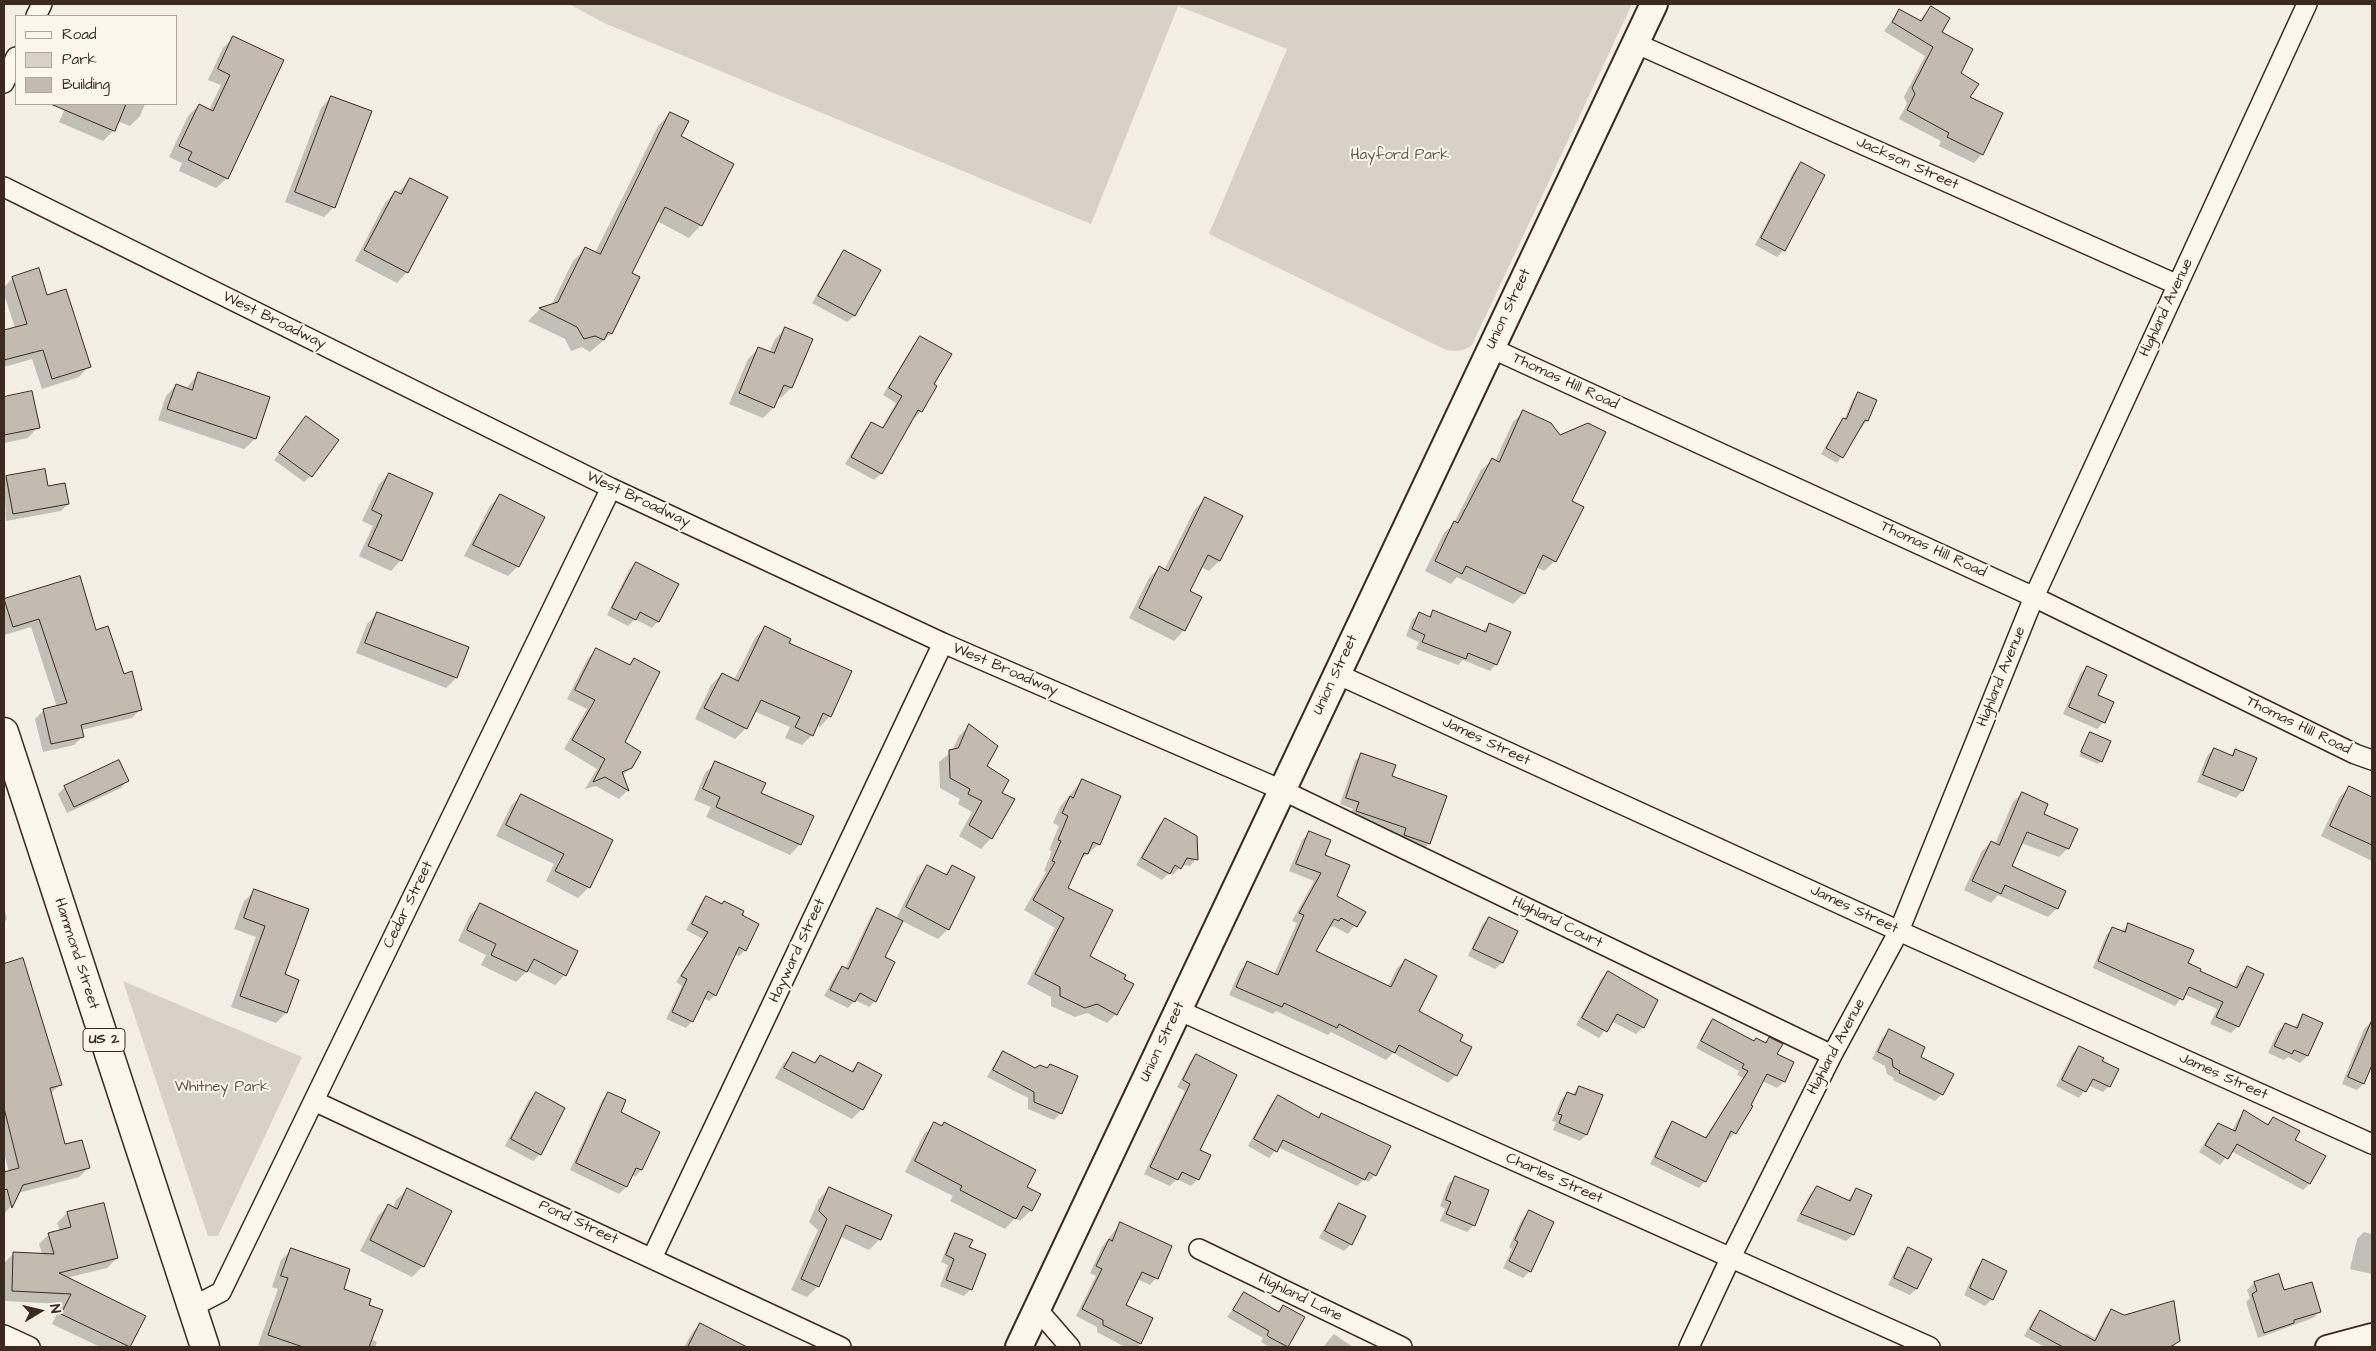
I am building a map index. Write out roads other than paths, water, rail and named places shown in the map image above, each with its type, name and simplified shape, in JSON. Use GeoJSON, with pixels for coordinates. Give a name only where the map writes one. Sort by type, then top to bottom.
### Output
{"type":"FeatureCollection","features":[{"type":"Feature","properties":{"kind":"main road","name":"Union Street"},"geometry":{"type":"LineString","coordinates":[[1019,1347],[1654,4]]}},
{"type":"Feature","properties":{"kind":"main road","name":"Hammond Street"},"geometry":{"type":"LineString","coordinates":[[4,732],[205,1347]]}},
{"type":"Feature","properties":{"kind":"street","name":"Highland Avenue"},"geometry":{"type":"LineString","coordinates":[[1690,1347],[1730,1259],[1832,1055],[1899,931],[2034,596],[2308,4]]}},
{"type":"Feature","properties":{"kind":"street","name":"Jackson Street"},"geometry":{"type":"LineString","coordinates":[[1635,43],[2178,285]]}},
{"type":"Feature","properties":{"kind":"street"},"geometry":{"type":"LineString","coordinates":[[4,83],[15,59]]}},
{"type":"Feature","properties":{"kind":"street","name":"West Broadway"},"geometry":{"type":"LineString","coordinates":[[4,187],[611,488],[943,643],[1282,790]]}},
{"type":"Feature","properties":{"kind":"street","name":"Thomas Hill Road"},"geometry":{"type":"LineString","coordinates":[[1491,348],[2034,596],[2355,754],[2372,760]]}},
{"type":"Feature","properties":{"kind":"street","name":"Cedar Street"},"geometry":{"type":"LineString","coordinates":[[192,1307],[221,1292],[611,488]]}},
{"type":"Feature","properties":{"kind":"street","name":"Hayward Street"},"geometry":{"type":"LineString","coordinates":[[652,1258],[943,643]]}},
{"type":"Feature","properties":{"kind":"street","name":"James Street"},"geometry":{"type":"LineString","coordinates":[[1337,674],[1899,931],[2372,1144]]}},
{"type":"Feature","properties":{"kind":"street","name":"Highland Court"},"geometry":{"type":"LineString","coordinates":[[1282,790],[1832,1055]]}},
{"type":"Feature","properties":{"kind":"street","name":"Charles Street"},"geometry":{"type":"LineString","coordinates":[[1178,1010],[1930,1347]]}},
{"type":"Feature","properties":{"kind":"street","name":"Pond Street"},"geometry":{"type":"LineString","coordinates":[[314,1101],[841,1347]]}},
{"type":"Feature","properties":{"kind":"street","name":"Highland Lane"},"geometry":{"type":"LineString","coordinates":[[1199,1249],[1402,1347]]}},
{"type":"Feature","properties":{"kind":"street"},"geometry":{"type":"LineString","coordinates":[[1037,1309],[1070,1347]]}},
{"type":"Feature","properties":{"kind":"street"},"geometry":{"type":"LineString","coordinates":[[4,1335],[30,1347]]}},
{"type":"Feature","properties":{"kind":"street"},"geometry":{"type":"LineString","coordinates":[[2327,1347],[2372,1335]]}},
{"type":"Feature","properties":{"kind":"park label","name":"Hayford Park"},"geometry":{"type":"Point","coordinates":[1400,156]}},
{"type":"Feature","properties":{"kind":"park label","name":"Whitney Park"},"geometry":{"type":"Point","coordinates":[222,1088]}}]}
